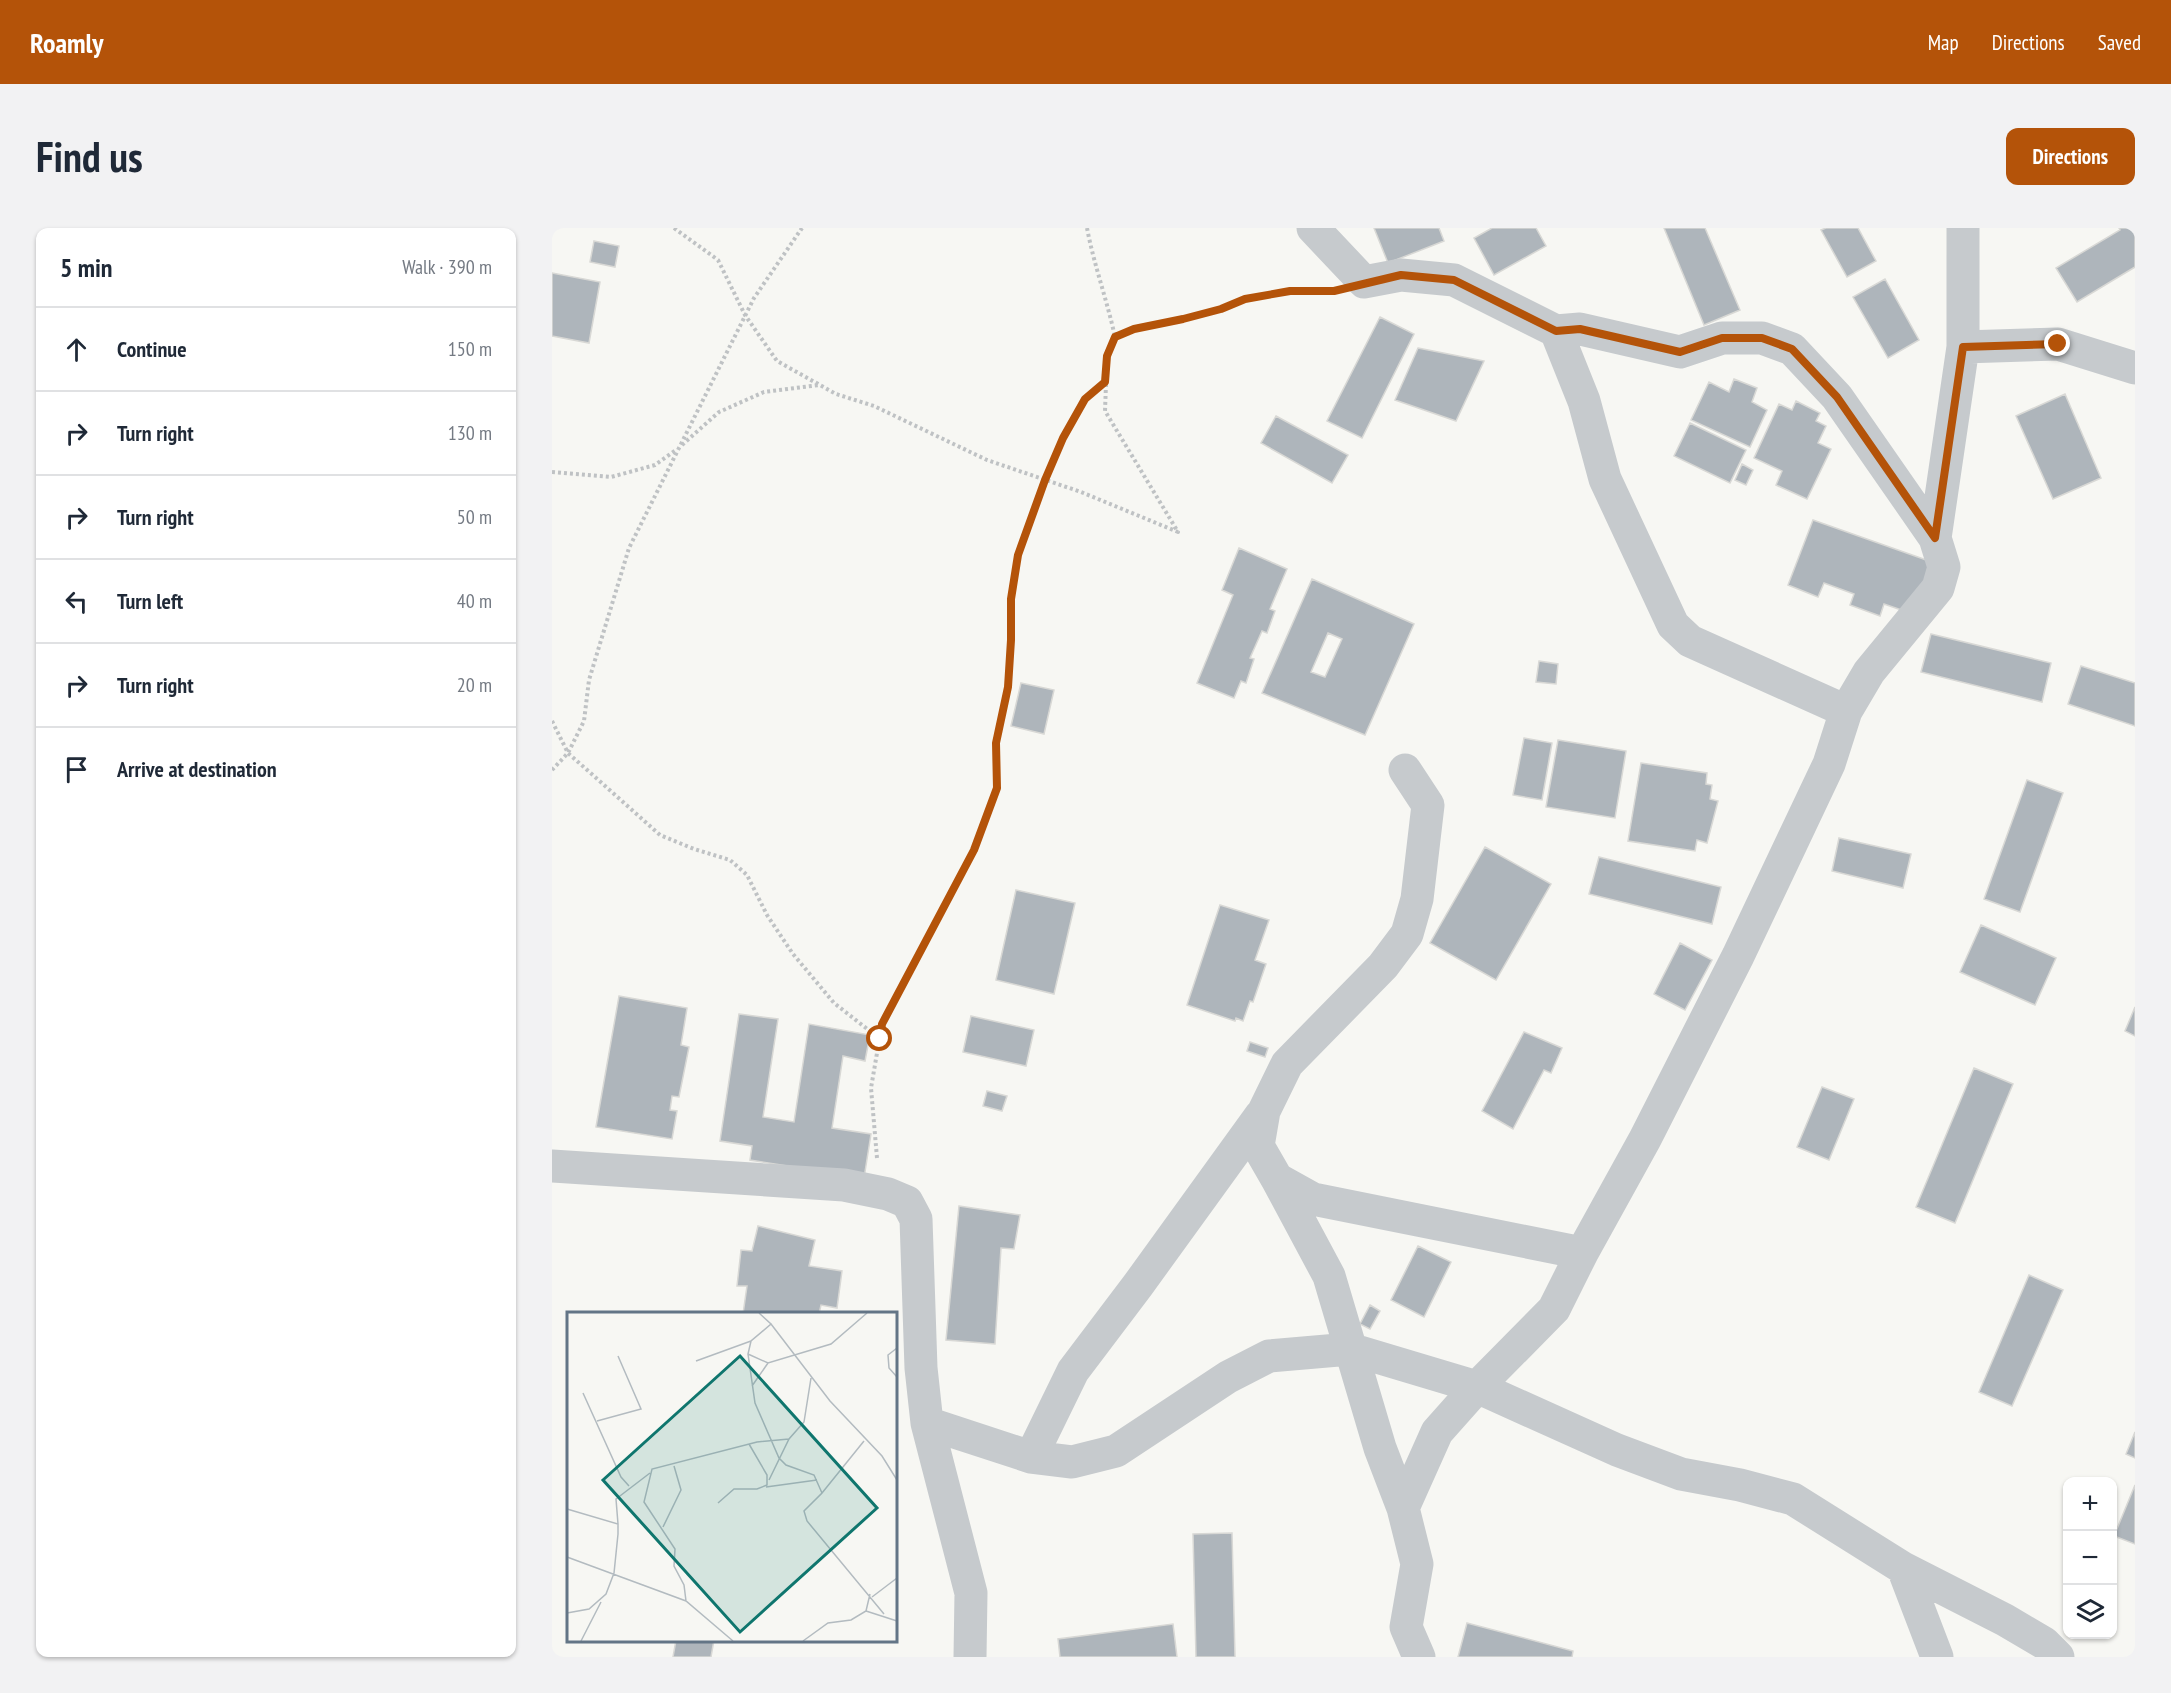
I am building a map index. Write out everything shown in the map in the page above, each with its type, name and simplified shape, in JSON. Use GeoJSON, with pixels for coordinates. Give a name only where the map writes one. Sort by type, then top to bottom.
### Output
{"type":"FeatureCollection","features":[{"type":"Feature","properties":{"kind":"street"},"geometry":{"type":"LineString","coordinates":[[1313,228],[1364,282],[1401,275],[1454,280],[1556,331],[1580,329],[1680,352],[1722,338],[1762,338],[1792,349],[1837,397],[1935,538],[1944,567],[1938,588],[1869,672],[1846,711],[1829,764],[1738,956],[1645,1139],[1554,1309],[1477,1387],[1437,1432],[1403,1508]]}},
{"type":"Feature","properties":{"kind":"street"},"geometry":{"type":"LineString","coordinates":[[1935,538],[1963,347],[1963,228]]}},
{"type":"Feature","properties":{"kind":"street"},"geometry":{"type":"LineString","coordinates":[[1556,331],[1584,401],[1605,479],[1673,625],[1690,640],[1846,711]]}},
{"type":"Feature","properties":{"kind":"street"},"geometry":{"type":"LineString","coordinates":[[1963,347],[2058,344],[2135,368]]}},
{"type":"Feature","properties":{"kind":"street"},"geometry":{"type":"LineString","coordinates":[[1031,1457],[1073,1371],[1264,1111],[1287,1064],[1383,966],[1407,934],[1417,899],[1428,805],[1405,770]]}},
{"type":"Feature","properties":{"kind":"street"},"geometry":{"type":"LineString","coordinates":[[1264,1111],[1258,1146],[1329,1275],[1380,1448],[1403,1508],[1417,1564],[1406,1627],[1419,1657]]}},
{"type":"Feature","properties":{"kind":"street"},"geometry":{"type":"LineString","coordinates":[[552,1166],[844,1185],[888,1194],[907,1202],[916,1219],[921,1368],[927,1423],[971,1593],[970,1657]]}},
{"type":"Feature","properties":{"kind":"street"},"geometry":{"type":"LineString","coordinates":[[1277,1179],[1313,1199],[1582,1253]]}},
{"type":"Feature","properties":{"kind":"street"},"geometry":{"type":"LineString","coordinates":[[927,1423],[1031,1457],[1072,1462],[1116,1451],[1228,1377],[1269,1356],[1350,1349],[1477,1387],[1617,1450],[1681,1474],[1740,1485],[1793,1499],[1903,1568],[2005,1620],[2044,1643],[2058,1657]]}},
{"type":"Feature","properties":{"kind":"street"},"geometry":{"type":"LineString","coordinates":[[1903,1568],[1936,1657]]}},
{"type":"Feature","properties":{"kind":"path"},"geometry":{"type":"LineString","coordinates":[[674,228],[718,260],[745,315],[777,362],[836,394],[874,406],[987,460],[1081,492],[1178,532],[1105,411],[1107,356],[1115,337],[1107,300],[1091,249],[1088,228]]}},
{"type":"Feature","properties":{"kind":"path"},"geometry":{"type":"LineString","coordinates":[[552,770],[568,753],[584,721],[589,681],[629,548],[754,298],[802,228]]}},
{"type":"Feature","properties":{"kind":"path"},"geometry":{"type":"LineString","coordinates":[[1115,337],[1134,329],[1221,309],[1245,299],[1290,291],[1334,291],[1364,282]]}},
{"type":"Feature","properties":{"kind":"path"},"geometry":{"type":"LineString","coordinates":[[888,1194],[879,1172],[871,1088],[882,1024],[974,850],[997,788],[996,743],[1008,687],[1011,599],[1018,555],[1063,438],[1085,399],[1105,382]]}},
{"type":"Feature","properties":{"kind":"path"},"geometry":{"type":"LineString","coordinates":[[552,472],[611,477],[655,465],[679,448],[719,412],[764,392],[820,384]]}},
{"type":"Feature","properties":{"kind":"path"},"geometry":{"type":"LineString","coordinates":[[552,721],[568,753],[660,835],[729,860],[747,875],[767,915],[794,954],[834,1003],[880,1039]]}},
{"type":"Feature","properties":{"kind":"building"},"geometry":{"type":"Polygon","coordinates":[[[1374,228],[1439,228],[1444,241],[1388,263],[1374,228]]]}},
{"type":"Feature","properties":{"kind":"building"},"geometry":{"type":"Polygon","coordinates":[[[1492,228],[1536,228],[1546,246],[1494,275],[1474,238],[1492,228]]]}},
{"type":"Feature","properties":{"kind":"building"},"geometry":{"type":"Polygon","coordinates":[[[1664,228],[1705,228],[1740,310],[1704,325],[1664,228]]]}},
{"type":"Feature","properties":{"kind":"building"},"geometry":{"type":"Polygon","coordinates":[[[1858,228],[1876,261],[1847,277],[1821,230],[1858,228]]]}},
{"type":"Feature","properties":{"kind":"building"},"geometry":{"type":"Polygon","coordinates":[[[2119,228],[2135,228],[2135,267],[2077,302],[2056,268],[2120,230],[2119,228]]]}},
{"type":"Feature","properties":{"kind":"building"},"geometry":{"type":"Polygon","coordinates":[[[594,241],[619,246],[615,267],[590,262],[594,241]]]}},
{"type":"Feature","properties":{"kind":"building"},"geometry":{"type":"Polygon","coordinates":[[[552,273],[600,282],[589,343],[552,336],[552,273]]]}},
{"type":"Feature","properties":{"kind":"building"},"geometry":{"type":"Polygon","coordinates":[[[1885,279],[1919,340],[1888,358],[1853,297],[1885,279]]]}},
{"type":"Feature","properties":{"kind":"building"},"geometry":{"type":"Polygon","coordinates":[[[1380,317],[1414,334],[1362,438],[1327,421],[1380,317]]]}},
{"type":"Feature","properties":{"kind":"building"},"geometry":{"type":"Polygon","coordinates":[[[1418,348],[1484,361],[1456,421],[1395,400],[1418,348]]]}},
{"type":"Feature","properties":{"kind":"building"},"geometry":{"type":"Polygon","coordinates":[[[1734,379],[1757,388],[1752,402],[1767,410],[1750,447],[1691,420],[1709,382],[1729,392],[1734,379]]]}},
{"type":"Feature","properties":{"kind":"building"},"geometry":{"type":"Polygon","coordinates":[[[2065,394],[2101,478],[2053,499],[2016,416],[2065,394]]]}},
{"type":"Feature","properties":{"kind":"building"},"geometry":{"type":"Polygon","coordinates":[[[1796,401],[1820,413],[1816,421],[1826,426],[1818,443],[1831,449],[1807,499],[1776,485],[1782,471],[1754,458],[1779,404],[1792,410],[1796,401]]]}},
{"type":"Feature","properties":{"kind":"building"},"geometry":{"type":"Polygon","coordinates":[[[1276,416],[1348,455],[1332,483],[1261,443],[1276,416]]]}},
{"type":"Feature","properties":{"kind":"building"},"geometry":{"type":"Polygon","coordinates":[[[1690,423],[1746,450],[1730,483],[1674,456],[1690,423]]]}},
{"type":"Feature","properties":{"kind":"building"},"geometry":{"type":"Polygon","coordinates":[[[1742,464],[1753,470],[1746,485],[1735,480],[1742,464]]]}},
{"type":"Feature","properties":{"kind":"building"},"geometry":{"type":"Polygon","coordinates":[[[1813,520],[1932,562],[1913,614],[1884,604],[1880,616],[1850,605],[1854,594],[1824,583],[1818,597],[1788,585],[1813,520]]]}},
{"type":"Feature","properties":{"kind":"building"},"geometry":{"type":"Polygon","coordinates":[[[1239,548],[1287,569],[1270,609],[1275,611],[1267,633],[1262,631],[1250,658],[1254,659],[1246,683],[1241,681],[1234,698],[1197,683],[1233,595],[1222,590],[1239,548]]]}},
{"type":"Feature","properties":{"kind":"building"},"geometry":{"type":"Polygon","coordinates":[[[1312,579],[1414,624],[1365,735],[1262,693],[1312,579]],[[1328,633],[1311,672],[1325,677],[1342,639],[1328,633]]]}},
{"type":"Feature","properties":{"kind":"building"},"geometry":{"type":"Polygon","coordinates":[[[1931,634],[2051,663],[2042,702],[1921,672],[1931,634]]]}},
{"type":"Feature","properties":{"kind":"building"},"geometry":{"type":"Polygon","coordinates":[[[1539,661],[1558,664],[1556,684],[1536,682],[1539,661]]]}},
{"type":"Feature","properties":{"kind":"building"},"geometry":{"type":"Polygon","coordinates":[[[2081,666],[2135,683],[2135,726],[2068,704],[2081,666]]]}},
{"type":"Feature","properties":{"kind":"building"},"geometry":{"type":"Polygon","coordinates":[[[1021,683],[1054,690],[1044,734],[1011,726],[1021,683]]]}},
{"type":"Feature","properties":{"kind":"building"},"geometry":{"type":"Polygon","coordinates":[[[1524,738],[1552,743],[1542,800],[1513,795],[1524,738]]]}},
{"type":"Feature","properties":{"kind":"building"},"geometry":{"type":"Polygon","coordinates":[[[1558,740],[1626,751],[1615,818],[1546,807],[1558,740]]]}},
{"type":"Feature","properties":{"kind":"building"},"geometry":{"type":"Polygon","coordinates":[[[1641,763],[1707,773],[1706,784],[1712,785],[1710,799],[1718,801],[1707,843],[1697,840],[1695,851],[1628,841],[1641,763]]]}},
{"type":"Feature","properties":{"kind":"building"},"geometry":{"type":"Polygon","coordinates":[[[2027,780],[2063,793],[2020,912],[1984,899],[2027,780]]]}},
{"type":"Feature","properties":{"kind":"building"},"geometry":{"type":"Polygon","coordinates":[[[1839,838],[1911,854],[1903,888],[1832,871],[1839,838]]]}},
{"type":"Feature","properties":{"kind":"building"},"geometry":{"type":"Polygon","coordinates":[[[1485,847],[1551,884],[1496,980],[1430,943],[1485,847]]]}},
{"type":"Feature","properties":{"kind":"building"},"geometry":{"type":"Polygon","coordinates":[[[1599,857],[1721,887],[1712,924],[1589,894],[1599,857]]]}},
{"type":"Feature","properties":{"kind":"building"},"geometry":{"type":"Polygon","coordinates":[[[1016,890],[1075,903],[1054,994],[996,980],[1016,890]]]}},
{"type":"Feature","properties":{"kind":"building"},"geometry":{"type":"Polygon","coordinates":[[[1220,905],[1269,920],[1255,960],[1266,964],[1253,1002],[1250,1001],[1243,1021],[1236,1018],[1235,1021],[1187,1005],[1220,905]]]}},
{"type":"Feature","properties":{"kind":"building"},"geometry":{"type":"Polygon","coordinates":[[[1981,925],[2056,958],[2035,1005],[1960,972],[1981,925]]]}},
{"type":"Feature","properties":{"kind":"building"},"geometry":{"type":"Polygon","coordinates":[[[1680,943],[1712,960],[1685,1010],[1654,994],[1680,943]]]}},
{"type":"Feature","properties":{"kind":"building"},"geometry":{"type":"Polygon","coordinates":[[[619,996],[687,1008],[681,1045],[689,1047],[679,1097],[672,1096],[670,1110],[677,1111],[672,1139],[596,1127],[619,996]]]}},
{"type":"Feature","properties":{"kind":"building"},"geometry":{"type":"Polygon","coordinates":[[[2135,1007],[2135,1036],[2125,1031],[2135,1007]]]}},
{"type":"Feature","properties":{"kind":"building"},"geometry":{"type":"Polygon","coordinates":[[[739,1014],[778,1019],[763,1117],[794,1122],[809,1024],[870,1035],[865,1061],[843,1056],[832,1128],[871,1134],[864,1178],[750,1160],[752,1146],[720,1141],[739,1014]]]}},
{"type":"Feature","properties":{"kind":"building"},"geometry":{"type":"Polygon","coordinates":[[[971,1016],[1034,1030],[1026,1066],[963,1052],[971,1016]]]}},
{"type":"Feature","properties":{"kind":"building"},"geometry":{"type":"Polygon","coordinates":[[[1524,1032],[1562,1048],[1551,1073],[1544,1070],[1513,1129],[1482,1111],[1524,1032]]]}},
{"type":"Feature","properties":{"kind":"building"},"geometry":{"type":"Polygon","coordinates":[[[1250,1042],[1268,1048],[1265,1057],[1247,1051],[1250,1042]]]}},
{"type":"Feature","properties":{"kind":"building"},"geometry":{"type":"Polygon","coordinates":[[[1974,1068],[2013,1084],[1955,1223],[1916,1207],[1974,1068]]]}},
{"type":"Feature","properties":{"kind":"building"},"geometry":{"type":"Polygon","coordinates":[[[1822,1087],[1854,1099],[1829,1160],[1797,1147],[1822,1087]]]}},
{"type":"Feature","properties":{"kind":"building"},"geometry":{"type":"Polygon","coordinates":[[[987,1091],[1007,1096],[1002,1111],[983,1106],[987,1091]]]}},
{"type":"Feature","properties":{"kind":"building"},"geometry":{"type":"Polygon","coordinates":[[[959,1206],[1020,1215],[1014,1249],[1001,1248],[995,1344],[946,1340],[959,1206]]]}},
{"type":"Feature","properties":{"kind":"building"},"geometry":{"type":"Polygon","coordinates":[[[758,1226],[815,1240],[809,1266],[842,1271],[837,1308],[821,1305],[819,1312],[743,1312],[747,1286],[737,1286],[741,1250],[752,1251],[758,1226]]]}},
{"type":"Feature","properties":{"kind":"building"},"geometry":{"type":"Polygon","coordinates":[[[1418,1246],[1451,1262],[1424,1317],[1391,1300],[1418,1246]]]}},
{"type":"Feature","properties":{"kind":"building"},"geometry":{"type":"Polygon","coordinates":[[[2029,1275],[2063,1290],[2012,1406],[1979,1392],[2029,1275]]]}},
{"type":"Feature","properties":{"kind":"building"},"geometry":{"type":"Polygon","coordinates":[[[1370,1305],[1380,1311],[1370,1329],[1360,1324],[1370,1305]]]}},
{"type":"Feature","properties":{"kind":"building"},"geometry":{"type":"Polygon","coordinates":[[[2135,1432],[2135,1458],[2126,1454],[2135,1432]]]}},
{"type":"Feature","properties":{"kind":"building"},"geometry":{"type":"Polygon","coordinates":[[[2135,1485],[2135,1544],[2117,1537],[2117,1529],[2135,1485]]]}},
{"type":"Feature","properties":{"kind":"building"},"geometry":{"type":"Polygon","coordinates":[[[1232,1533],[1235,1657],[1196,1657],[1193,1534],[1232,1533]]]}},
{"type":"Feature","properties":{"kind":"building"},"geometry":{"type":"Polygon","coordinates":[[[1467,1623],[1573,1651],[1572,1657],[1458,1657],[1467,1623]]]}},
{"type":"Feature","properties":{"kind":"building"},"geometry":{"type":"Polygon","coordinates":[[[1173,1624],[1177,1657],[1060,1657],[1058,1639],[1173,1624]]]}},
{"type":"Feature","properties":{"kind":"building"},"geometry":{"type":"Polygon","coordinates":[[[676,1642],[714,1642],[711,1657],[673,1657],[676,1642]]]}},
{"type":"Feature","properties":{"kind":"route"},"geometry":{"type":"LineString","coordinates":[[880,1039],[882,1024],[974,850],[997,788],[996,743],[1008,687],[1011,599],[1018,555],[1063,438],[1085,399],[1105,382],[1107,356],[1115,337],[1134,329],[1221,309],[1245,299],[1290,291],[1334,291],[1401,275],[1454,280],[1556,331],[1580,329],[1680,352],[1722,338],[1762,338],[1792,349],[1837,397],[1935,538],[1963,347],[2058,344]]}}]}
